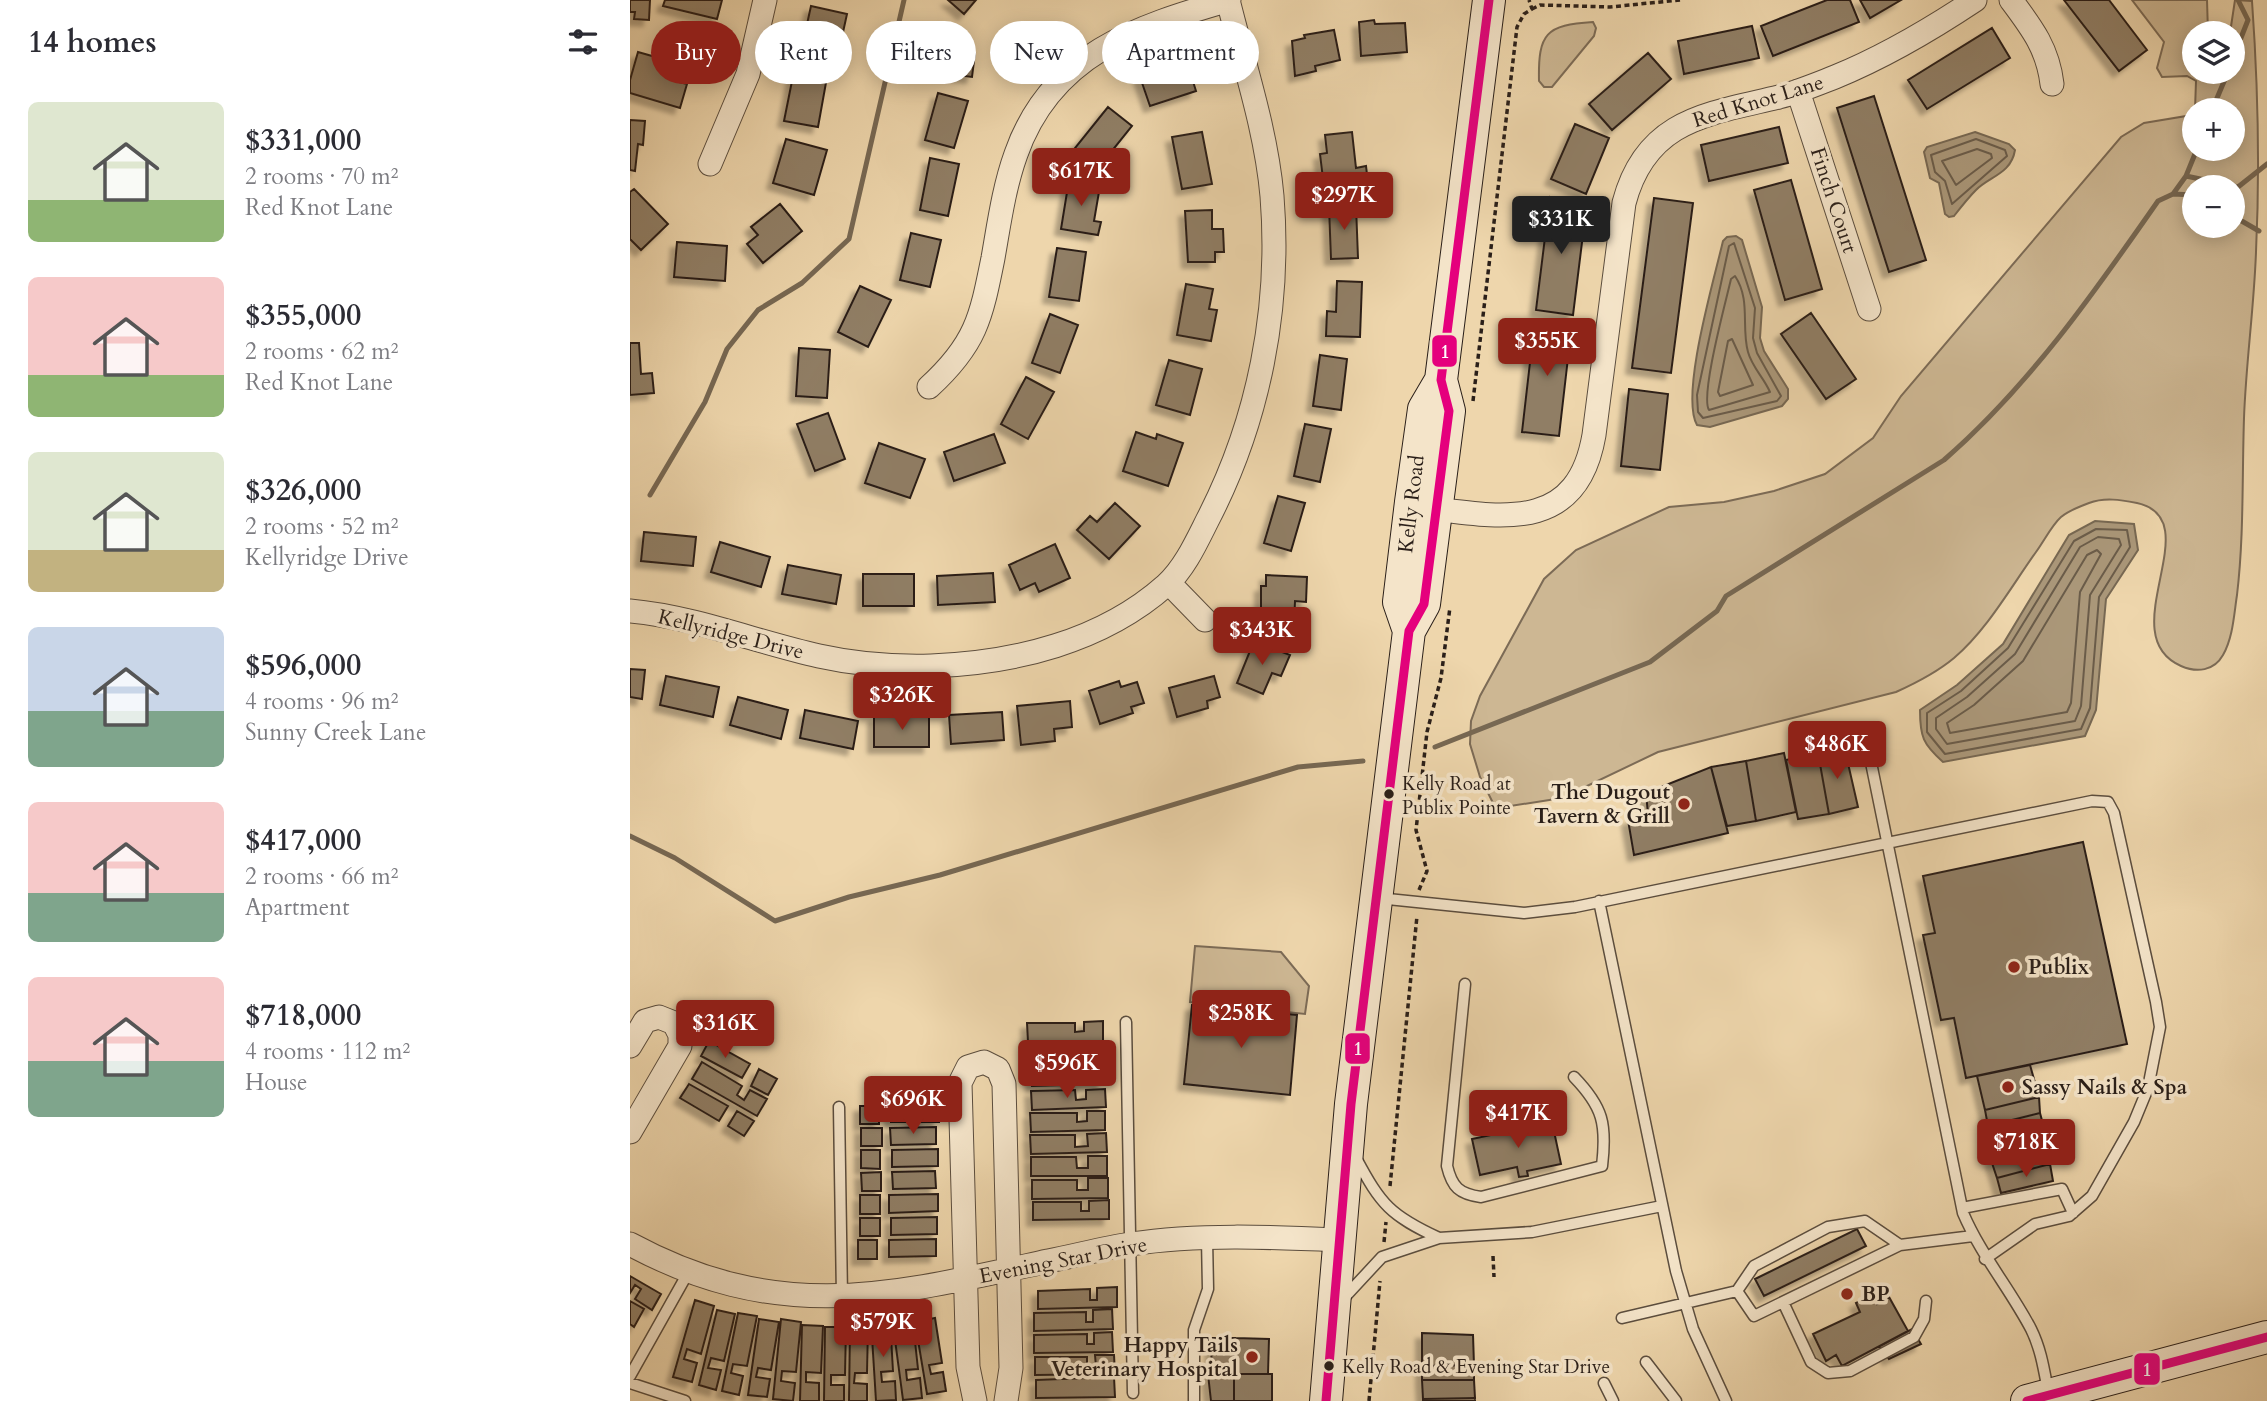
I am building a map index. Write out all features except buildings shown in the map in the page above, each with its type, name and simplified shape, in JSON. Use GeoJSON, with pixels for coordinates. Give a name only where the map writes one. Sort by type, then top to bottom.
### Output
{"type":"FeatureCollection","features":[{"type":"Feature","properties":{"kind":"main road","name":"Kelly Road"},"geometry":{"type":"LineString","coordinates":[[1326,1401],[1347,1141],[1375,897],[1409,631],[1424,604],[1449,411],[1441,380],[1489,0]]}},
{"type":"Feature","properties":{"kind":"main road","name":"Kelly Road"},"geometry":{"type":"LineString","coordinates":[[1409,631],[1399,602],[1410,502],[1424,409],[1441,380]]}},
{"type":"Feature","properties":{"kind":"main road"},"geometry":{"type":"LineString","coordinates":[[2042,1399],[2267,1337]]}},
{"type":"Feature","properties":{"kind":"street"},"geometry":{"type":"LineString","coordinates":[[710,164],[748,74],[765,0]]}},
{"type":"Feature","properties":{"kind":"street"},"geometry":{"type":"LineString","coordinates":[[1088,57],[1133,31],[1228,0]]}},
{"type":"Feature","properties":{"kind":"street","name":"Kellyridge Drive"},"geometry":{"type":"LineString","coordinates":[[630,611],[679,619],[820,656],[892,666],[969,664],[1062,644],[1123,616],[1169,583],[1194,548],[1225,487],[1253,405],[1264,359],[1271,310],[1273,229],[1267,159],[1228,0]]}},
{"type":"Feature","properties":{"kind":"street","name":"Red Knot Lane"},"geometry":{"type":"LineString","coordinates":[[1436,509],[1520,516],[1552,505],[1575,486],[1585,471],[1591,452],[1621,223],[1632,177],[1659,140],[1689,120],[1704,114],[1798,91],[1889,53],[1975,0]]}},
{"type":"Feature","properties":{"kind":"street"},"geometry":{"type":"LineString","coordinates":[[2011,0],[2042,41],[2049,61],[2052,84]]}},
{"type":"Feature","properties":{"kind":"street"},"geometry":{"type":"LineString","coordinates":[[929,387],[951,367],[973,335],[985,297],[1017,151],[1039,109],[1059,84]]}},
{"type":"Feature","properties":{"kind":"street","name":"Finch Court"},"geometry":{"type":"LineString","coordinates":[[1798,91],[1870,309]]}},
{"type":"Feature","properties":{"kind":"street"},"geometry":{"type":"LineString","coordinates":[[1169,583],[1205,620]]}},
{"type":"Feature","properties":{"kind":"street"},"geometry":{"type":"LineString","coordinates":[[630,1045],[645,1021],[659,1017],[674,1023],[680,1035],[680,1046],[630,1132]]}},
{"type":"Feature","properties":{"kind":"street"},"geometry":{"type":"LineString","coordinates":[[975,1401],[968,1367],[960,1083],[962,1074],[975,1063],[993,1064],[1003,1075],[1004,1084],[1011,1368],[1006,1401]]}},
{"type":"Feature","properties":{"kind":"street","name":"Evening Star Drive"},"geometry":{"type":"LineString","coordinates":[[630,1244],[689,1271],[744,1287],[783,1294],[842,1297],[893,1292],[964,1279],[1131,1244],[1207,1239],[1338,1240]]}},
{"type":"Feature","properties":{"kind":"lane"},"geometry":{"type":"LineString","coordinates":[[1867,743],[1962,1208],[1985,1259],[2031,1330],[2039,1348],[2042,1399]]}},
{"type":"Feature","properties":{"kind":"lane"},"geometry":{"type":"LineString","coordinates":[[1375,897],[1524,913],[1599,901],[2092,801],[2108,802],[2114,813],[2160,1027],[2154,1067],[2134,1122],[2092,1196],[2073,1213],[2035,1224],[1985,1259]]}},
{"type":"Feature","properties":{"kind":"lane"},"geometry":{"type":"LineString","coordinates":[[1599,901],[1662,1206],[1685,1302],[1693,1329],[1726,1401]]}},
{"type":"Feature","properties":{"kind":"lane"},"geometry":{"type":"LineString","coordinates":[[1465,984],[1447,1166],[1451,1184],[1464,1195],[1481,1197],[1602,1166],[1605,1124],[1593,1097],[1574,1077]]}},
{"type":"Feature","properties":{"kind":"lane"},"geometry":{"type":"LineString","coordinates":[[1126,1022],[1133,1393]]}},
{"type":"Feature","properties":{"kind":"lane"},"geometry":{"type":"LineString","coordinates":[[839,1107],[842,1297]]}},
{"type":"Feature","properties":{"kind":"lane"},"geometry":{"type":"LineString","coordinates":[[1347,1141],[1370,1184],[1388,1208],[1408,1223],[1440,1238]]}},
{"type":"Feature","properties":{"kind":"lane"},"geometry":{"type":"LineString","coordinates":[[1962,1208],[2062,1189],[2073,1213]]}},
{"type":"Feature","properties":{"kind":"lane"},"geometry":{"type":"LineString","coordinates":[[1332,1313],[1362,1276],[1382,1258],[1440,1238],[1532,1232],[1662,1206]]}},
{"type":"Feature","properties":{"kind":"lane"},"geometry":{"type":"LineString","coordinates":[[1622,1318],[1737,1291],[1754,1266],[1828,1227],[1865,1221],[1900,1245]]}},
{"type":"Feature","properties":{"kind":"lane"},"geometry":{"type":"LineString","coordinates":[[1737,1291],[1754,1317],[1900,1245],[1973,1236]]}},
{"type":"Feature","properties":{"kind":"lane"},"geometry":{"type":"LineString","coordinates":[[1194,1401],[1194,1330],[1209,1281],[1207,1239]]}},
{"type":"Feature","properties":{"kind":"lane"},"geometry":{"type":"LineString","coordinates":[[630,1376],[689,1271]]}},
{"type":"Feature","properties":{"kind":"lane"},"geometry":{"type":"LineString","coordinates":[[1783,1302],[1811,1362],[1828,1373],[1850,1371],[1914,1337],[1924,1319],[1926,1301]]}},
{"type":"Feature","properties":{"kind":"lane"},"geometry":{"type":"LineString","coordinates":[[1646,1362],[1676,1401]]}},
{"type":"Feature","properties":{"kind":"lane"},"geometry":{"type":"LineString","coordinates":[[1604,1383],[1614,1401]]}},
{"type":"Feature","properties":{"kind":"lane"},"geometry":{"type":"LineString","coordinates":[[630,1384],[685,1401]]}},
{"type":"Feature","properties":{"kind":"path"},"geometry":{"type":"LineString","coordinates":[[1529,0],[1532,9]]}},
{"type":"Feature","properties":{"kind":"path"},"geometry":{"type":"LineString","coordinates":[[1473,404],[1517,27],[1524,14],[1540,5],[1610,7],[1680,0]]}},
{"type":"Feature","properties":{"kind":"path"},"geometry":{"type":"LineString","coordinates":[[1420,883],[1427,871],[1416,830],[1427,732],[1441,678],[1451,597]]}},
{"type":"Feature","properties":{"kind":"path"},"geometry":{"type":"LineString","coordinates":[[1389,1198],[1417,923]]}},
{"type":"Feature","properties":{"kind":"path"},"geometry":{"type":"LineString","coordinates":[[1383,1250],[1387,1218]]}},
{"type":"Feature","properties":{"kind":"path"},"geometry":{"type":"LineString","coordinates":[[1493,1256],[1494,1277]]}},
{"type":"Feature","properties":{"kind":"path"},"geometry":{"type":"LineString","coordinates":[[1369,1401],[1380,1279]]}},
{"type":"Feature","properties":{"kind":"shaded area"},"geometry":{"type":"Polygon","coordinates":[[[2132,0],[2207,0],[2208,21],[2182,21],[2182,76],[2162,77],[2157,68],[2164,42],[2132,0]]]}},
{"type":"Feature","properties":{"kind":"shaded area"},"geometry":{"type":"Polygon","coordinates":[[[2235,0],[2252,1],[2258,127],[2255,273],[2245,397],[2242,529],[2237,595],[2231,634],[2219,660],[2205,669],[2193,669],[2181,666],[2162,651],[2155,630],[2155,605],[2165,553],[2165,531],[2157,513],[2137,503],[2095,501],[2061,517],[1977,635],[1947,663],[1911,685],[1896,692],[1658,752],[1562,798],[1504,807],[1493,803],[1480,777],[1470,744],[1471,721],[1480,696],[1544,579],[1576,550],[1669,507],[1724,502],[1774,491],[1825,474],[1873,438],[1901,396],[2121,137],[2144,123],[2182,117],[2182,161],[2245,161],[2245,98],[2195,98],[2196,84],[2245,84],[2245,21],[2232,21],[2235,0]]]}},
{"type":"Feature","properties":{"kind":"shaded area"},"geometry":{"type":"Polygon","coordinates":[[[1593,22],[1596,28],[1594,36],[1552,87],[1544,87],[1539,81],[1540,52],[1548,35],[1565,26],[1593,22]]]}},
{"type":"Feature","properties":{"kind":"shaded area"},"geometry":{"type":"Polygon","coordinates":[[[1195,946],[1281,952],[1309,986],[1305,1014],[1190,1002],[1195,946]]]}},
{"type":"Feature","properties":{"kind":"water"},"geometry":{"type":"Polygon","coordinates":[[[1975,132],[2009,144],[2015,150],[2013,158],[2005,170],[1982,185],[1954,216],[1949,217],[1945,214],[1939,183],[1930,178],[1924,152],[1927,147],[1975,132]]]}},
{"type":"Feature","properties":{"kind":"water"},"geometry":{"type":"Polygon","coordinates":[[[1736,236],[1742,240],[1762,307],[1760,338],[1764,351],[1788,389],[1788,399],[1782,406],[1710,427],[1697,425],[1693,410],[1693,389],[1700,336],[1723,241],[1727,237],[1736,236]]]}},
{"type":"Feature","properties":{"kind":"water"},"geometry":{"type":"Polygon","coordinates":[[[2095,521],[2134,524],[2138,550],[2106,599],[2096,710],[2085,736],[1943,762],[1924,739],[1920,710],[1957,685],[2003,644],[2069,535],[2095,521]]]}},
{"type":"Feature","properties":{"kind":"waterway"},"geometry":{"type":"LineString","coordinates":[[650,495],[705,402],[727,349],[758,310],[802,283],[849,239],[904,0]]}},
{"type":"Feature","properties":{"kind":"waterway"},"geometry":{"type":"LineString","coordinates":[[2238,0],[2248,20],[2245,28]]}},
{"type":"Feature","properties":{"kind":"waterway"},"geometry":{"type":"LineString","coordinates":[[2217,98],[2223,84]]}},
{"type":"Feature","properties":{"kind":"waterway"},"geometry":{"type":"LineString","coordinates":[[2186,175],[2192,161]]}},
{"type":"Feature","properties":{"kind":"waterway"},"geometry":{"type":"LineString","coordinates":[[1435,747],[1650,662],[1717,611],[1726,596],[1944,460],[2032,370],[2085,304],[2158,201],[2173,194],[2186,176],[2238,187],[2267,164]]}},
{"type":"Feature","properties":{"kind":"waterway"},"geometry":{"type":"LineString","coordinates":[[2173,194],[2182,194]]}},
{"type":"Feature","properties":{"kind":"waterway"},"geometry":{"type":"LineString","coordinates":[[2245,223],[2259,231]]}},
{"type":"Feature","properties":{"kind":"waterway"},"geometry":{"type":"LineString","coordinates":[[630,836],[675,858],[775,921],[849,897],[940,875],[1298,767],[1363,761]]}},
{"type":"Feature","properties":{"kind":"transit line","name":"1"},"geometry":{"type":"LineString","coordinates":[[1326,1401],[1351,1104],[1409,631],[1424,604],[1449,411],[1441,380],[1489,0]]}},
{"type":"Feature","properties":{"kind":"transit line","name":"1"},"geometry":{"type":"LineString","coordinates":[[2027,1401],[2267,1337]]}},
{"type":"Feature","properties":{"kind":"place","name":"Kelly Road at Publix Pointe"},"geometry":{"type":"Point","coordinates":[1389,794]}},
{"type":"Feature","properties":{"kind":"place","name":"The Dugout Tavern & Grill"},"geometry":{"type":"Point","coordinates":[1684,804]}},
{"type":"Feature","properties":{"kind":"place","name":"Publix"},"geometry":{"type":"Point","coordinates":[2014,967]}},
{"type":"Feature","properties":{"kind":"place","name":"Sassy Nails & Spa"},"geometry":{"type":"Point","coordinates":[2008,1087]}},
{"type":"Feature","properties":{"kind":"place","name":"BP"},"geometry":{"type":"Point","coordinates":[1847,1294]}},
{"type":"Feature","properties":{"kind":"place","name":"Happy Tails Veterinary Hospital"},"geometry":{"type":"Point","coordinates":[1252,1357]}},
{"type":"Feature","properties":{"kind":"place","name":"Kelly Road & Evening Star Drive"},"geometry":{"type":"Point","coordinates":[1329,1366]}}]}
